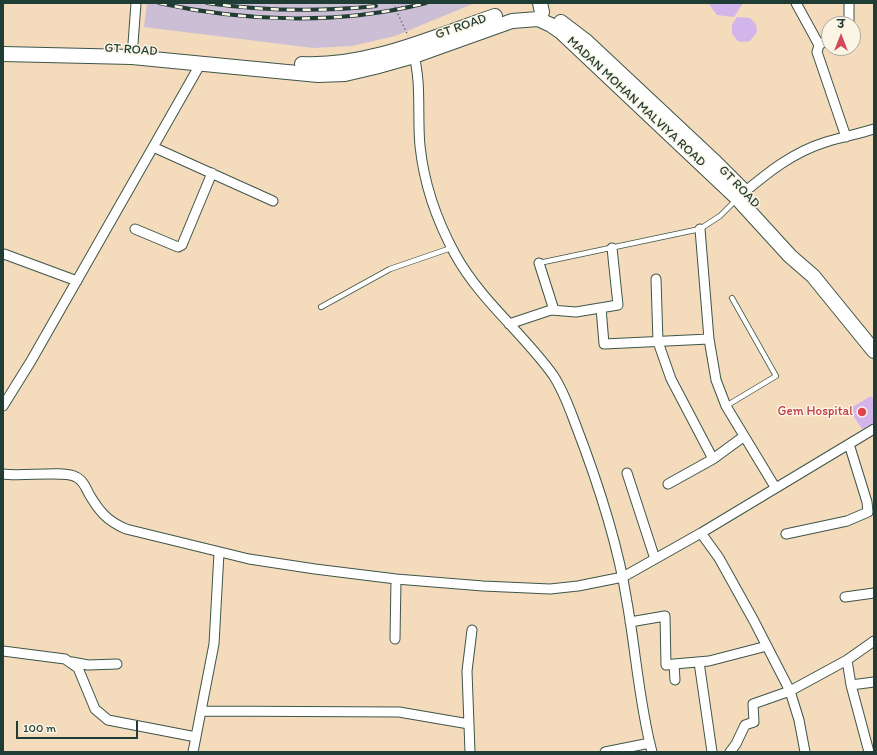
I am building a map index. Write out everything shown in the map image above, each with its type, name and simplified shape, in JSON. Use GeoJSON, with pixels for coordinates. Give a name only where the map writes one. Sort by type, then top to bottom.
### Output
{"type":"FeatureCollection","features":[{"type":"Feature","properties":{"kind":"highway","name":"GT ROAD"},"geometry":{"type":"LineString","coordinates":[[3,54],[132,53],[201,63],[318,75],[345,74],[413,50],[499,14],[540,12],[553,16],[586,41],[713,160],[741,195]]}},
{"type":"Feature","properties":{"kind":"highway","name":"GT ROAD"},"geometry":{"type":"LineString","coordinates":[[3,45],[267,63],[319,65],[413,50]]}},
{"type":"Feature","properties":{"kind":"highway"},"geometry":{"type":"LineString","coordinates":[[741,195],[790,256],[813,276],[874,351]]}},
{"type":"Feature","properties":{"kind":"street"},"geometry":{"type":"LineString","coordinates":[[132,53],[136,3]]}},
{"type":"Feature","properties":{"kind":"street"},"geometry":{"type":"LineString","coordinates":[[796,3],[819,45],[817,52],[819,63],[846,137]]}},
{"type":"Feature","properties":{"kind":"street"},"geometry":{"type":"LineString","coordinates":[[849,3],[849,16]]}},
{"type":"Feature","properties":{"kind":"street"},"geometry":{"type":"LineString","coordinates":[[413,50],[418,74],[419,131],[422,162],[434,206],[451,248],[473,282],[552,375],[566,399],[601,499],[623,577],[651,748],[605,752]]}},
{"type":"Feature","properties":{"kind":"street"},"geometry":{"type":"LineString","coordinates":[[3,406],[77,281],[201,63]]}},
{"type":"Feature","properties":{"kind":"street"},"geometry":{"type":"LineString","coordinates":[[741,195],[787,159],[814,146],[874,130]]}},
{"type":"Feature","properties":{"kind":"street"},"geometry":{"type":"LineString","coordinates":[[153,146],[273,201]]}},
{"type":"Feature","properties":{"kind":"street"},"geometry":{"type":"LineString","coordinates":[[134,230],[170,245],[178,247],[182,245],[212,173]]}},
{"type":"Feature","properties":{"kind":"street"},"geometry":{"type":"LineString","coordinates":[[700,229],[709,339],[716,380],[726,406],[743,437],[775,487]]}},
{"type":"Feature","properties":{"kind":"street"},"geometry":{"type":"LineString","coordinates":[[509,324],[551,310],[576,312],[618,305],[612,248]]}},
{"type":"Feature","properties":{"kind":"street"},"geometry":{"type":"LineString","coordinates":[[4,254],[77,281]]}},
{"type":"Feature","properties":{"kind":"street"},"geometry":{"type":"LineString","coordinates":[[539,263],[553,307],[551,310]]}},
{"type":"Feature","properties":{"kind":"street"},"geometry":{"type":"LineString","coordinates":[[656,279],[658,342],[671,379],[713,459]]}},
{"type":"Feature","properties":{"kind":"street"},"geometry":{"type":"LineString","coordinates":[[600,308],[604,344],[709,339]]}},
{"type":"Feature","properties":{"kind":"street"},"geometry":{"type":"LineString","coordinates":[[3,474],[26,476],[61,474],[76,477],[82,482],[105,518],[114,524],[126,529],[219,553],[315,569],[396,579],[550,589],[604,582],[623,577],[701,533],[775,487],[874,429]]}},
{"type":"Feature","properties":{"kind":"street"},"geometry":{"type":"LineString","coordinates":[[668,484],[713,459],[743,437]]}},
{"type":"Feature","properties":{"kind":"street"},"geometry":{"type":"LineString","coordinates":[[786,534],[847,521],[868,512],[867,502],[849,444]]}},
{"type":"Feature","properties":{"kind":"street"},"geometry":{"type":"LineString","coordinates":[[627,473],[655,559]]}},
{"type":"Feature","properties":{"kind":"street"},"geometry":{"type":"LineString","coordinates":[[701,533],[718,558],[790,691],[799,720],[805,752]]}},
{"type":"Feature","properties":{"kind":"street"},"geometry":{"type":"LineString","coordinates":[[193,752],[214,644],[219,553]]}},
{"type":"Feature","properties":{"kind":"street"},"geometry":{"type":"LineString","coordinates":[[395,639],[396,579]]}},
{"type":"Feature","properties":{"kind":"street"},"geometry":{"type":"LineString","coordinates":[[845,596],[874,593]]}},
{"type":"Feature","properties":{"kind":"street"},"geometry":{"type":"LineString","coordinates":[[630,622],[665,616],[666,665],[709,661],[767,646]]}},
{"type":"Feature","properties":{"kind":"street"},"geometry":{"type":"LineString","coordinates":[[470,752],[467,671],[472,630]]}},
{"type":"Feature","properties":{"kind":"street"},"geometry":{"type":"LineString","coordinates":[[730,752],[736,744],[745,725],[754,722],[753,704],[790,691],[847,660],[874,641]]}},
{"type":"Feature","properties":{"kind":"street"},"geometry":{"type":"LineString","coordinates":[[3,651],[65,659],[88,665],[117,664]]}},
{"type":"Feature","properties":{"kind":"street"},"geometry":{"type":"LineString","coordinates":[[847,660],[851,685],[869,752]]}},
{"type":"Feature","properties":{"kind":"street"},"geometry":{"type":"LineString","coordinates":[[71,661],[78,668],[82,676],[95,709],[108,720],[196,737]]}},
{"type":"Feature","properties":{"kind":"street"},"geometry":{"type":"LineString","coordinates":[[699,662],[712,752]]}},
{"type":"Feature","properties":{"kind":"street"},"geometry":{"type":"LineString","coordinates":[[674,664],[675,680]]}},
{"type":"Feature","properties":{"kind":"street"},"geometry":{"type":"LineString","coordinates":[[851,685],[874,682]]}},
{"type":"Feature","properties":{"kind":"street"},"geometry":{"type":"LineString","coordinates":[[202,711],[399,712],[469,724]]}},
{"type":"Feature","properties":{"kind":"lane"},"geometry":{"type":"LineString","coordinates":[[539,263],[700,229],[720,216],[741,195]]}},
{"type":"Feature","properties":{"kind":"lane"},"geometry":{"type":"LineString","coordinates":[[321,307],[390,269],[451,248]]}},
{"type":"Feature","properties":{"kind":"lane"},"geometry":{"type":"LineString","coordinates":[[726,406],[776,376],[732,298]]}},
{"type":"Feature","properties":{"kind":"path"},"geometry":{"type":"LineString","coordinates":[[393,3],[413,50]]}},
{"type":"Feature","properties":{"kind":"shaded area"},"geometry":{"type":"Polygon","coordinates":[[[147,3],[475,3],[395,36],[352,46],[313,48],[144,27],[147,3]]]}},
{"type":"Feature","properties":{"kind":"building"},"geometry":{"type":"Polygon","coordinates":[[[708,3],[743,3],[734,17],[717,15],[708,3]]]}},
{"type":"Feature","properties":{"kind":"building"},"geometry":{"type":"Polygon","coordinates":[[[737,17],[750,18],[756,24],[757,32],[750,41],[738,41],[732,34],[732,25],[737,17]]]}},
{"type":"Feature","properties":{"kind":"building"},"geometry":{"type":"Polygon","coordinates":[[[871,396],[874,401],[874,423],[862,429],[849,409],[871,396]]]}},
{"type":"Feature","properties":{"kind":"railway"},"geometry":{"type":"LineString","coordinates":[[159,3],[225,14],[292,18],[326,18],[360,15],[426,3]]}},
{"type":"Feature","properties":{"kind":"railway"},"geometry":{"type":"LineString","coordinates":[[207,3],[249,8],[291,10],[376,6]]}},
{"type":"Feature","properties":{"kind":"place","name":"Gem Hospital"},"geometry":{"type":"Point","coordinates":[862,412]}}]}
